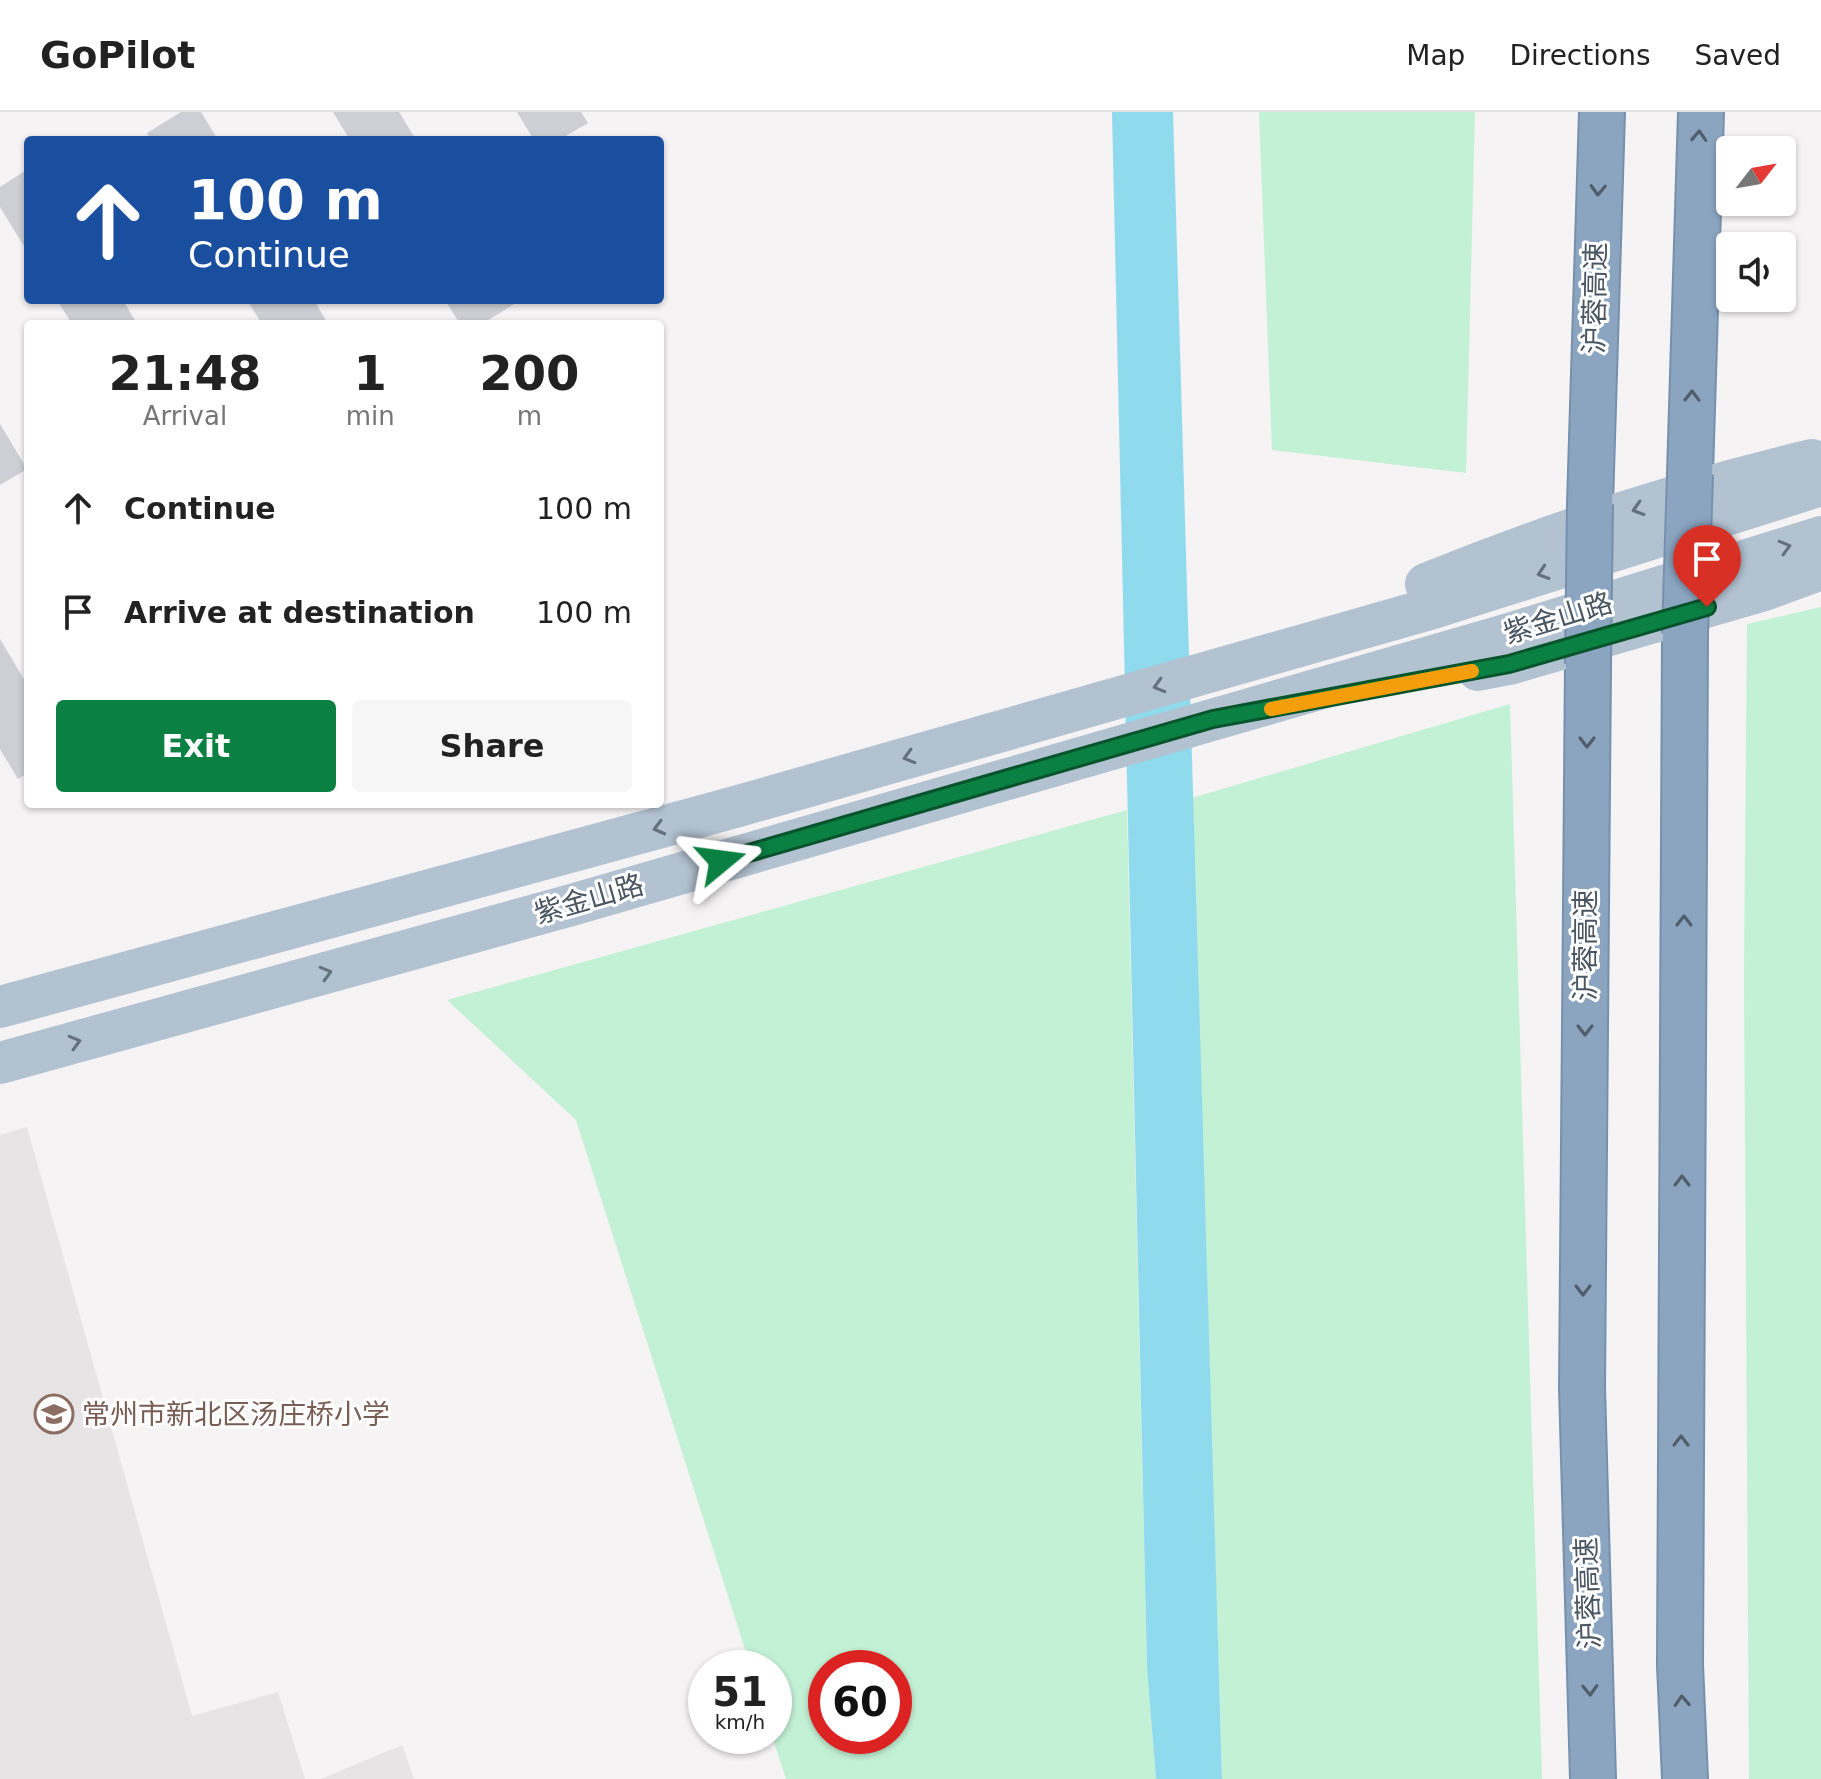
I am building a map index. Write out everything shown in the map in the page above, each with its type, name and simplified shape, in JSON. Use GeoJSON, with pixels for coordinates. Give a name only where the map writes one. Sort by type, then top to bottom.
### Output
{"type":"FeatureCollection","features":[{"type":"Feature","properties":{"kind":"highway","name":"沪蓉高速"},"geometry":{"type":"LineString","coordinates":[[1593,1779],[1582,1387],[1590,504],[1602,112]]}},
{"type":"Feature","properties":{"kind":"highway"},"geometry":{"type":"LineString","coordinates":[[1685,1779],[1680,1665],[1685,634],[1701,112]]}},
{"type":"Feature","properties":{"kind":"main road"},"geometry":{"type":"LineString","coordinates":[[1209,672],[1518,546],[1750,475],[1821,458]]}},
{"type":"Feature","properties":{"kind":"main road","name":"紫金山路"},"geometry":{"type":"LineString","coordinates":[[0,1007],[735,807],[1433,608],[1821,485]]}},
{"type":"Feature","properties":{"kind":"main road","name":"紫金山路"},"geometry":{"type":"LineString","coordinates":[[0,1063],[568,906],[1506,635],[1821,537]]}},
{"type":"Feature","properties":{"kind":"main road"},"geometry":{"type":"LineString","coordinates":[[1213,719],[1509,664],[1764,590],[1821,569]]}},
{"type":"Feature","properties":{"kind":"shaded area","name":"常州市新北区汤庄桥小学"},"geometry":{"type":"Polygon","coordinates":[[[27,1127],[192,1716],[278,1692],[305,1779],[0,1779],[0,1135],[27,1127]]]}},
{"type":"Feature","properties":{"kind":"shaded area"},"geometry":{"type":"Polygon","coordinates":[[[402,1745],[414,1779],[321,1779],[402,1745]]]}},
{"type":"Feature","properties":{"kind":"green space"},"geometry":{"type":"Polygon","coordinates":[[[1259,112],[1475,112],[1466,473],[1272,450],[1259,112]]]}},
{"type":"Feature","properties":{"kind":"green space"},"geometry":{"type":"Polygon","coordinates":[[[1821,607],[1821,1779],[1749,1779],[1744,976],[1747,624],[1821,607]]]}},
{"type":"Feature","properties":{"kind":"green space"},"geometry":{"type":"Polygon","coordinates":[[[1510,704],[1542,1779],[1222,1779],[1192,798],[1510,704]]]}},
{"type":"Feature","properties":{"kind":"green space"},"geometry":{"type":"Polygon","coordinates":[[[1127,810],[1147,1668],[1156,1779],[786,1779],[778,1754],[792,1754],[792,1650],[745,1650],[576,1120],[447,1000],[1127,810]]]}},
{"type":"Feature","properties":{"kind":"water"},"geometry":{"type":"Polygon","coordinates":[[[1112,112],[1173,112],[1222,1779],[1156,1779],[1147,1668],[1112,112]]]}},
{"type":"Feature","properties":{"kind":"building"},"geometry":{"type":"Polygon","coordinates":[[[181,112],[201,112],[216,136],[149,136],[147,133],[181,112]]]}},
{"type":"Feature","properties":{"kind":"building"},"geometry":{"type":"Polygon","coordinates":[[[333,112],[399,112],[414,136],[348,136],[333,112]]]}},
{"type":"Feature","properties":{"kind":"building"},"geometry":{"type":"Polygon","coordinates":[[[517,112],[581,112],[588,123],[566,136],[532,136],[517,112]]]}},
{"type":"Feature","properties":{"kind":"building"},"geometry":{"type":"Polygon","coordinates":[[[24,172],[24,246],[0,207],[0,187],[24,172]]]}},
{"type":"Feature","properties":{"kind":"building"},"geometry":{"type":"Polygon","coordinates":[[[60,304],[125,304],[135,320],[70,320],[60,304]]]}},
{"type":"Feature","properties":{"kind":"building"},"geometry":{"type":"Polygon","coordinates":[[[250,304],[316,304],[326,320],[260,320],[250,304]]]}},
{"type":"Feature","properties":{"kind":"building"},"geometry":{"type":"Polygon","coordinates":[[[448,304],[514,304],[488,320],[458,320],[448,304]]]}},
{"type":"Feature","properties":{"kind":"building"},"geometry":{"type":"Polygon","coordinates":[[[0,424],[24,464],[24,471],[0,485],[0,424]]]}},
{"type":"Feature","properties":{"kind":"building"},"geometry":{"type":"Polygon","coordinates":[[[0,639],[24,679],[24,775],[18,779],[0,749],[0,639]]]}},
{"type":"Feature","properties":{"kind":"slow traffic"},"geometry":{"type":"LineString","coordinates":[[1271,709],[1472,671]]}},
{"type":"Feature","properties":{"kind":"place","name":"常州市新北区汤庄桥小学"},"geometry":{"type":"Point","coordinates":[54,1414]}},
{"type":"Feature","properties":{"kind":"route"},"geometry":{"type":"LineString","coordinates":[[721,861],[1213,719],[1509,664],[1707,607]]}}]}
